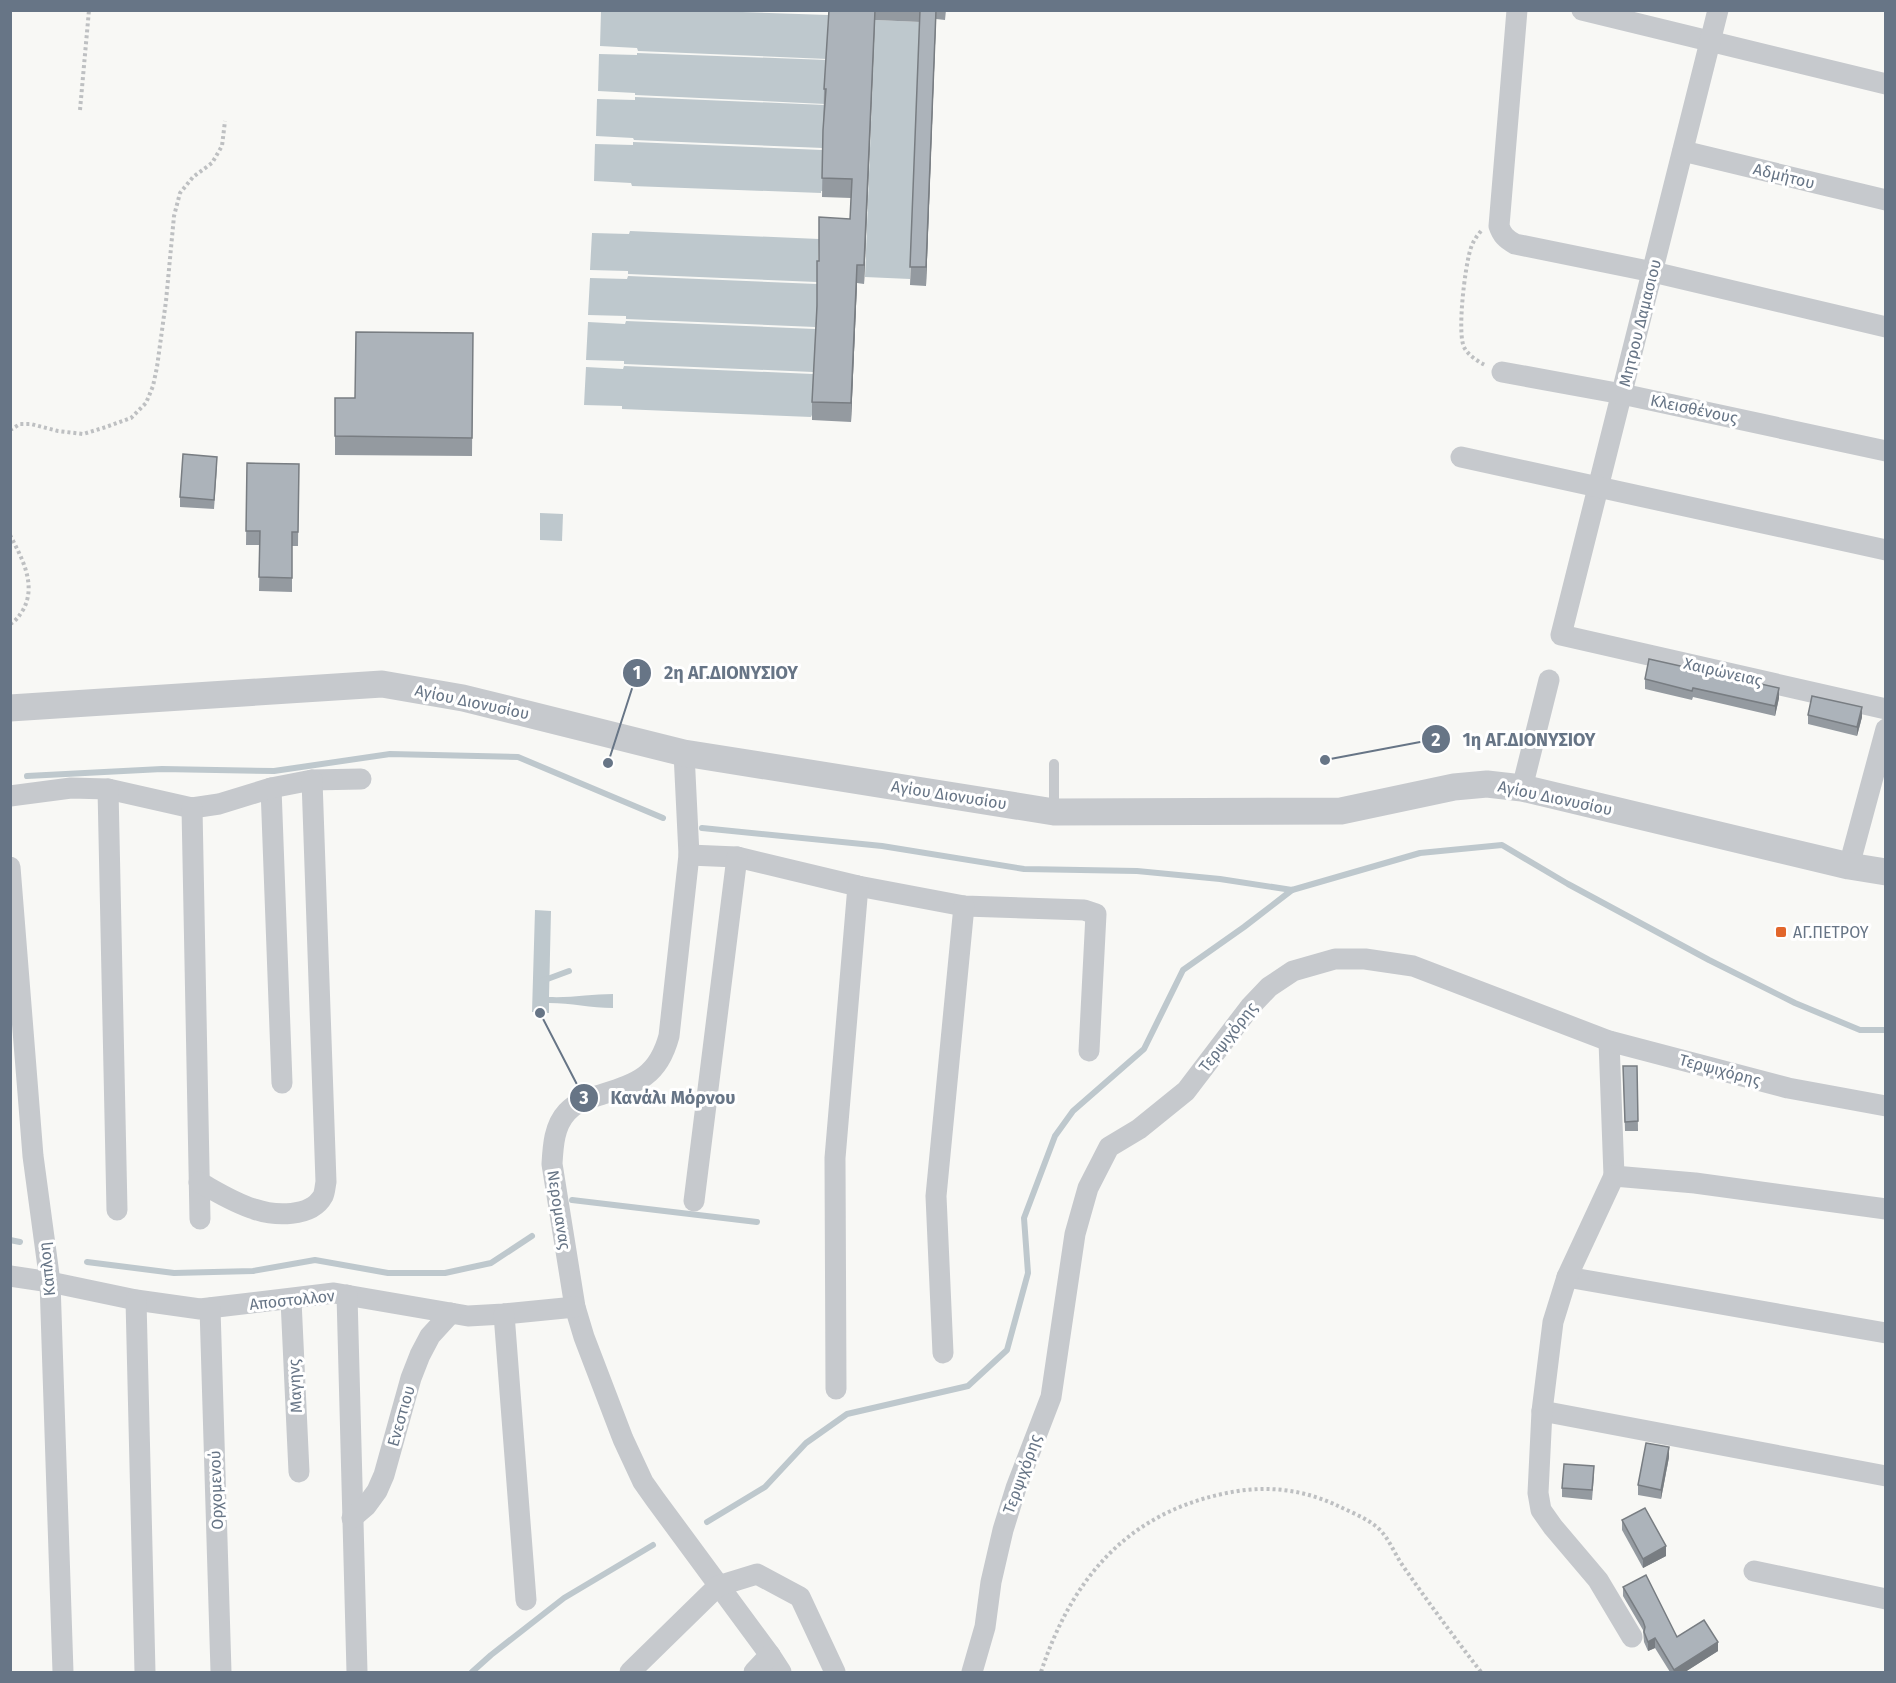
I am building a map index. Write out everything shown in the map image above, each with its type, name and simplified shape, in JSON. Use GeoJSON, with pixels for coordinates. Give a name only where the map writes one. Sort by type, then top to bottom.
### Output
{"type":"FeatureCollection","features":[{"type":"Feature","properties":{"kind":"street"},"geometry":{"type":"LineString","coordinates":[[1517,10],[1499,226],[1502,235],[1515,243],[1653,272],[1886,327]]}},
{"type":"Feature","properties":{"kind":"street"},"geometry":{"type":"LineString","coordinates":[[1582,10],[1886,84]]}},
{"type":"Feature","properties":{"kind":"street","name":"Μητρου Δαμασιου"},"geometry":{"type":"LineString","coordinates":[[1561,634],[1718,10]]}},
{"type":"Feature","properties":{"kind":"street","name":"Αδμήτου"},"geometry":{"type":"LineString","coordinates":[[1683,151],[1886,201]]}},
{"type":"Feature","properties":{"kind":"street","name":"Κλεισθένους"},"geometry":{"type":"LineString","coordinates":[[1502,372],[1622,394],[1886,451]]}},
{"type":"Feature","properties":{"kind":"street"},"geometry":{"type":"LineString","coordinates":[[1461,457],[1886,550]]}},
{"type":"Feature","properties":{"kind":"street","name":"Χαιρώνειας"},"geometry":{"type":"LineString","coordinates":[[1561,634],[1886,709]]}},
{"type":"Feature","properties":{"kind":"street"},"geometry":{"type":"LineString","coordinates":[[1522,788],[1549,680]]}},
{"type":"Feature","properties":{"kind":"street","name":"Αγίου Διονυσίου"},"geometry":{"type":"LineString","coordinates":[[10,708],[382,684],[463,698],[684,753],[1054,812],[1341,811],[1454,787],[1487,784],[1522,788],[1849,866],[1886,872]]}},
{"type":"Feature","properties":{"kind":"street"},"geometry":{"type":"LineString","coordinates":[[1849,866],[1886,729]]}},
{"type":"Feature","properties":{"kind":"street","name":"Νερομανας"},"geometry":{"type":"LineString","coordinates":[[684,753],[689,855],[669,1036],[665,1053],[656,1067],[642,1079],[623,1088],[581,1101],[567,1112],[558,1126],[553,1144],[552,1164],[575,1307],[609,1405],[632,1461],[654,1499],[776,1664]]}},
{"type":"Feature","properties":{"kind":"street"},"geometry":{"type":"LineString","coordinates":[[10,796],[71,788],[108,789],[192,808],[219,804],[271,788],[312,780],[361,779]]}},
{"type":"Feature","properties":{"kind":"street"},"geometry":{"type":"LineString","coordinates":[[199,1182],[235,1202],[255,1210],[276,1214],[298,1212],[314,1206],[323,1195],[326,1182],[312,780]]}},
{"type":"Feature","properties":{"kind":"street"},"geometry":{"type":"LineString","coordinates":[[271,788],[282,1083]]}},
{"type":"Feature","properties":{"kind":"street"},"geometry":{"type":"LineString","coordinates":[[108,789],[117,1210]]}},
{"type":"Feature","properties":{"kind":"street"},"geometry":{"type":"LineString","coordinates":[[192,808],[200,1219]]}},
{"type":"Feature","properties":{"kind":"street"},"geometry":{"type":"LineString","coordinates":[[689,855],[737,857],[858,886],[964,906],[1084,910],[1096,914],[1089,1051]]}},
{"type":"Feature","properties":{"kind":"street"},"geometry":{"type":"LineString","coordinates":[[694,1201],[737,857]]}},
{"type":"Feature","properties":{"kind":"street","name":"Καπλοη"},"geometry":{"type":"LineString","coordinates":[[10,867],[33,1156],[50,1282],[63,1672]]}},
{"type":"Feature","properties":{"kind":"street"},"geometry":{"type":"LineString","coordinates":[[836,1389],[836,1158],[858,886]]}},
{"type":"Feature","properties":{"kind":"street"},"geometry":{"type":"LineString","coordinates":[[943,1353],[936,1197],[964,906]]}},
{"type":"Feature","properties":{"kind":"street","name":"Τερψιχόρης"},"geometry":{"type":"LineString","coordinates":[[972,1672],[984,1627],[1003,1530],[1016,1488],[1051,1397],[1075,1234],[1088,1188],[1109,1147],[1139,1129],[1186,1090],[1250,1006],[1269,987],[1293,971],[1335,959],[1365,959],[1413,966],[1609,1041],[1788,1088],[1886,1106]]}},
{"type":"Feature","properties":{"kind":"street"},"geometry":{"type":"LineString","coordinates":[[1609,1041],[1614,1176],[1567,1277],[1553,1322],[1542,1412],[1538,1493],[1541,1510],[1598,1580],[1632,1637]]}},
{"type":"Feature","properties":{"kind":"street"},"geometry":{"type":"LineString","coordinates":[[1614,1176],[1695,1183],[1886,1209]]}},
{"type":"Feature","properties":{"kind":"street","name":"Αποστολλον"},"geometry":{"type":"LineString","coordinates":[[10,1276],[136,1300],[200,1309],[291,1300],[334,1293],[468,1316],[575,1307]]}},
{"type":"Feature","properties":{"kind":"street"},"geometry":{"type":"LineString","coordinates":[[1567,1277],[1886,1333]]}},
{"type":"Feature","properties":{"kind":"street"},"geometry":{"type":"LineString","coordinates":[[347,1295],[357,1672]]}},
{"type":"Feature","properties":{"kind":"street"},"geometry":{"type":"LineString","coordinates":[[136,1300],[145,1672]]}},
{"type":"Feature","properties":{"kind":"street","name":"Μαγηνς"},"geometry":{"type":"LineString","coordinates":[[291,1300],[299,1472]]}},
{"type":"Feature","properties":{"kind":"street","name":"Ορχομενού"},"geometry":{"type":"LineString","coordinates":[[210,1308],[221,1672]]}},
{"type":"Feature","properties":{"kind":"street","name":"Ενεστιου"},"geometry":{"type":"LineString","coordinates":[[352,1518],[366,1506],[377,1491],[384,1475],[411,1378],[420,1355],[430,1336],[451,1313]]}},
{"type":"Feature","properties":{"kind":"street"},"geometry":{"type":"LineString","coordinates":[[504,1314],[526,1600]]}},
{"type":"Feature","properties":{"kind":"street"},"geometry":{"type":"LineString","coordinates":[[1542,1412],[1886,1476]]}},
{"type":"Feature","properties":{"kind":"street"},"geometry":{"type":"LineString","coordinates":[[1755,1570],[1886,1599]]}},
{"type":"Feature","properties":{"kind":"street"},"geometry":{"type":"LineString","coordinates":[[630,1672],[718,1586],[757,1574],[800,1597],[835,1672]]}},
{"type":"Feature","properties":{"kind":"street"},"geometry":{"type":"LineString","coordinates":[[754,1672],[776,1664]]}},
{"type":"Feature","properties":{"kind":"lane"},"geometry":{"type":"LineString","coordinates":[[1054,764],[1054,812]]}},
{"type":"Feature","properties":{"kind":"path"},"geometry":{"type":"LineString","coordinates":[[80,110],[88,10]]}},
{"type":"Feature","properties":{"kind":"path"},"geometry":{"type":"LineString","coordinates":[[10,430],[20,424],[31,424],[82,434],[131,418],[146,403],[157,367],[174,216],[180,193],[193,177],[212,163],[222,146],[225,122]]}},
{"type":"Feature","properties":{"kind":"path"},"geometry":{"type":"LineString","coordinates":[[1499,226],[1488,227],[1481,232],[1474,239],[1470,249],[1460,325],[1464,348],[1470,355],[1502,372]]}},
{"type":"Feature","properties":{"kind":"path"},"geometry":{"type":"LineString","coordinates":[[10,535],[27,572],[29,591],[25,606],[16,620],[10,624]]}},
{"type":"Feature","properties":{"kind":"path"},"geometry":{"type":"LineString","coordinates":[[1041,1672],[1057,1628],[1080,1589],[1106,1557],[1138,1529],[1164,1513],[1206,1497],[1229,1492],[1273,1489],[1320,1498],[1369,1521],[1379,1529],[1432,1608],[1480,1672]]}},
{"type":"Feature","properties":{"kind":"shaded area"},"geometry":{"type":"Polygon","coordinates":[[[601,11],[713,11],[828,15],[827,59],[638,51],[637,48],[600,46],[601,11]]]}},
{"type":"Feature","properties":{"kind":"shaded area"},"geometry":{"type":"Polygon","coordinates":[[[875,20],[920,22],[910,279],[865,277],[875,20]]]}},
{"type":"Feature","properties":{"kind":"shaded area"},"geometry":{"type":"Polygon","coordinates":[[[637,53],[827,60],[825,104],[635,95],[635,93],[598,91],[599,54],[637,55],[637,53]]]}},
{"type":"Feature","properties":{"kind":"shaded area"},"geometry":{"type":"Polygon","coordinates":[[[635,97],[825,105],[823,148],[634,140],[633,138],[596,136],[597,99],[635,100],[635,97]]]}},
{"type":"Feature","properties":{"kind":"shaded area"},"geometry":{"type":"Polygon","coordinates":[[[633,142],[822,150],[852,192],[821,191],[821,193],[632,186],[631,183],[594,181],[595,144],[633,145],[633,142]]]}},
{"type":"Feature","properties":{"kind":"shaded area"},"geometry":{"type":"Polygon","coordinates":[[[630,231],[819,239],[817,282],[628,274],[628,271],[590,270],[592,233],[629,234],[630,231]]]}},
{"type":"Feature","properties":{"kind":"shaded area"},"geometry":{"type":"Polygon","coordinates":[[[628,276],[817,284],[846,326],[816,324],[815,327],[626,319],[626,316],[588,315],[590,278],[627,279],[628,276]]]}},
{"type":"Feature","properties":{"kind":"shaded area"},"geometry":{"type":"Polygon","coordinates":[[[626,321],[815,329],[815,332],[846,333],[813,372],[624,364],[624,361],[586,360],[588,322],[625,324],[626,321]]]}},
{"type":"Feature","properties":{"kind":"shaded area"},"geometry":{"type":"Polygon","coordinates":[[[624,366],[813,374],[844,378],[811,417],[622,409],[622,406],[584,405],[586,367],[623,369],[624,366]]]}},
{"type":"Feature","properties":{"kind":"shaded area"},"geometry":{"type":"Polygon","coordinates":[[[540,513],[563,514],[562,541],[540,540],[540,513]]]}},
{"type":"Feature","properties":{"kind":"shaded area"},"geometry":{"type":"Polygon","coordinates":[[[535,910],[551,911],[549,997],[613,994],[613,1008],[549,1003],[549,1013],[532,1012],[535,910]]]}},
{"type":"Feature","properties":{"kind":"building"},"geometry":{"type":"Polygon","coordinates":[[[829,10],[875,10],[864,265],[857,265],[851,403],[812,402],[819,217],[850,219],[852,179],[822,178],[829,10]]]}},
{"type":"Feature","properties":{"kind":"building"},"geometry":{"type":"Polygon","coordinates":[[[920,10],[936,10],[926,267],[910,267],[920,10]]]}},
{"type":"Feature","properties":{"kind":"building"},"geometry":{"type":"Polygon","coordinates":[[[356,332],[473,333],[472,438],[335,436],[335,398],[355,398],[356,332]]]}},
{"type":"Feature","properties":{"kind":"building"},"geometry":{"type":"Polygon","coordinates":[[[183,454],[217,457],[214,500],[180,497],[183,454]]]}},
{"type":"Feature","properties":{"kind":"building"},"geometry":{"type":"Polygon","coordinates":[[[247,463],[299,464],[298,532],[292,532],[292,578],[259,577],[260,531],[246,531],[247,463]]]}},
{"type":"Feature","properties":{"kind":"building"},"geometry":{"type":"Polygon","coordinates":[[[1649,659],[1779,688],[1775,706],[1693,688],[1692,691],[1645,679],[1649,659]]]}},
{"type":"Feature","properties":{"kind":"building"},"geometry":{"type":"Polygon","coordinates":[[[1812,696],[1862,707],[1857,727],[1808,715],[1812,696]]]}},
{"type":"Feature","properties":{"kind":"building"},"geometry":{"type":"Polygon","coordinates":[[[1623,1066],[1637,1066],[1638,1121],[1625,1122],[1623,1066]]]}},
{"type":"Feature","properties":{"kind":"building"},"geometry":{"type":"Polygon","coordinates":[[[1646,1443],[1669,1447],[1661,1490],[1638,1485],[1646,1443]]]}},
{"type":"Feature","properties":{"kind":"building"},"geometry":{"type":"Polygon","coordinates":[[[1564,1464],[1594,1466],[1592,1490],[1562,1488],[1564,1464]]]}},
{"type":"Feature","properties":{"kind":"building"},"geometry":{"type":"Polygon","coordinates":[[[1645,1508],[1666,1546],[1643,1559],[1622,1520],[1645,1508]]]}},
{"type":"Feature","properties":{"kind":"building"},"geometry":{"type":"Polygon","coordinates":[[[1646,1575],[1677,1637],[1704,1620],[1718,1642],[1674,1670],[1655,1638],[1648,1642],[1643,1621],[1623,1587],[1646,1575]]]}},
{"type":"Feature","properties":{"kind":"waterway"},"geometry":{"type":"LineString","coordinates":[[27,776],[162,769],[274,771],[390,754],[518,757],[663,818]]}},
{"type":"Feature","properties":{"kind":"waterway"},"geometry":{"type":"LineString","coordinates":[[702,828],[882,846],[1024,869],[1137,871],[1220,879],[1292,890],[1420,853],[1502,845],[1568,884],[1709,960],[1795,1003],[1860,1030],[1886,1030]]}},
{"type":"Feature","properties":{"kind":"waterway"},"geometry":{"type":"LineString","coordinates":[[707,1522],[765,1487],[806,1443],[847,1414],[968,1386],[1007,1350],[1028,1273],[1024,1218],[1055,1136],[1073,1111],[1144,1049],[1183,970],[1292,890]]}},
{"type":"Feature","properties":{"kind":"waterway"},"geometry":{"type":"LineString","coordinates":[[542,981],[569,971]]}},
{"type":"Feature","properties":{"kind":"waterway"},"geometry":{"type":"LineString","coordinates":[[572,1200],[757,1222]]}},
{"type":"Feature","properties":{"kind":"waterway"},"geometry":{"type":"LineString","coordinates":[[87,1262],[174,1273],[253,1271],[315,1260],[388,1273],[445,1273],[491,1263],[532,1236]]}},
{"type":"Feature","properties":{"kind":"waterway"},"geometry":{"type":"LineString","coordinates":[[10,1240],[20,1242]]}},
{"type":"Feature","properties":{"kind":"waterway"},"geometry":{"type":"LineString","coordinates":[[472,1672],[564,1598],[653,1545]]}},
{"type":"Feature","properties":{"kind":"place","name":"1η ΑΓ.ΔΙΟΝΥΣΙΟΥ"},"geometry":{"type":"Point","coordinates":[1325,760]}},
{"type":"Feature","properties":{"kind":"place","name":"2η ΑΓ.ΔΙΟΝΥΣΙΟΥ"},"geometry":{"type":"Point","coordinates":[608,763]}},
{"type":"Feature","properties":{"kind":"place","name":"ΑΓ.ΠΕΤΡΟΥ"},"geometry":{"type":"Point","coordinates":[1781,932]}},
{"type":"Feature","properties":{"kind":"place","name":"Κανάλι Μόρνου"},"geometry":{"type":"Point","coordinates":[540,1013]}}]}
